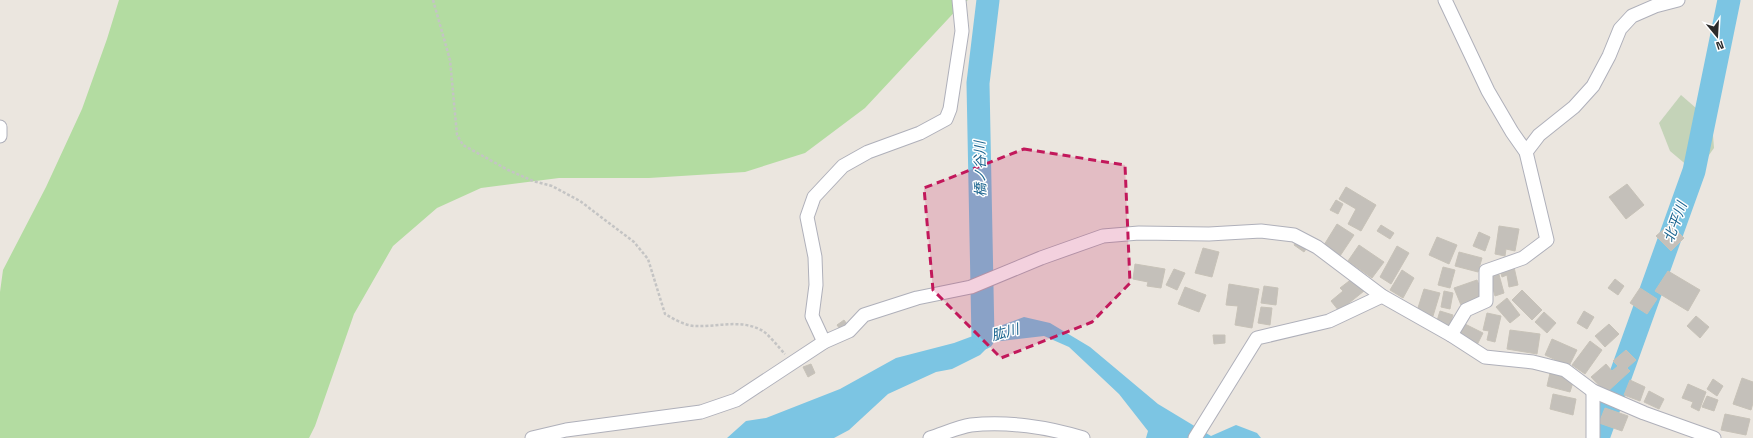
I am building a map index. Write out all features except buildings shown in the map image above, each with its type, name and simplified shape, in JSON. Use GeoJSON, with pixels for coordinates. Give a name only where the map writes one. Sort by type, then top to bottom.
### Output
{"type":"FeatureCollection","features":[{"type":"Feature","properties":{"kind":"street"},"geometry":{"type":"LineString","coordinates":[[824,342],[812,316],[816,285],[815,256],[807,217],[814,197],[843,166],[868,152],[920,132],[946,119],[950,109],[962,31],[959,0]]}},
{"type":"Feature","properties":{"kind":"street"},"geometry":{"type":"LineString","coordinates":[[1445,0],[1488,91],[1512,132],[1526,152],[1547,240],[1523,258],[1486,271],[1486,301],[1466,310],[1451,335]]}},
{"type":"Feature","properties":{"kind":"street"},"geometry":{"type":"LineString","coordinates":[[1526,152],[1539,135],[1574,108],[1593,86],[1609,56],[1620,29],[1632,16],[1655,6],[1678,0]]}},
{"type":"Feature","properties":{"kind":"street"},"geometry":{"type":"LineString","coordinates":[[0,127],[0,136]]}},
{"type":"Feature","properties":{"kind":"street"},"geometry":{"type":"LineString","coordinates":[[532,438],[566,430],[701,412],[736,400],[824,342],[849,331],[864,315],[917,298],[971,287],[1041,258],[1104,236],[1139,233],[1209,234],[1261,231],[1294,235],[1317,247],[1382,296],[1451,335],[1485,357],[1533,362],[1565,370],[1593,391],[1644,414],[1714,438]]}},
{"type":"Feature","properties":{"kind":"street"},"geometry":{"type":"LineString","coordinates":[[1195,438],[1257,338],[1329,321],[1382,296]]}},
{"type":"Feature","properties":{"kind":"street"},"geometry":{"type":"LineString","coordinates":[[1593,391],[1593,438]]}},
{"type":"Feature","properties":{"kind":"street"},"geometry":{"type":"LineString","coordinates":[[930,438],[970,425],[989,424],[1052,430],[1083,438]]}},
{"type":"Feature","properties":{"kind":"path"},"geometry":{"type":"LineString","coordinates":[[433,0],[450,60],[457,135],[463,145],[508,170],[533,181],[552,186],[580,201],[634,242],[648,258],[665,314],[679,322],[696,326],[724,324],[747,326],[762,330],[794,363]]}},
{"type":"Feature","properties":{"kind":"highlighted area"},"geometry":{"type":"Polygon","coordinates":[[[1024,149],[1125,165],[1130,283],[1092,322],[1001,358],[933,290],[924,188],[1024,149]]]}},
{"type":"Feature","properties":{"kind":"green space"},"geometry":{"type":"Polygon","coordinates":[[[119,0],[968,0],[962,4],[865,108],[805,153],[745,172],[649,178],[559,178],[481,188],[437,208],[393,246],[354,314],[315,426],[309,438],[0,438],[0,292],[3,270],[46,187],[82,109],[119,0]]]}},
{"type":"Feature","properties":{"kind":"green space"},"geometry":{"type":"Polygon","coordinates":[[[1681,95],[1712,122],[1714,148],[1704,162],[1689,167],[1670,151],[1659,123],[1681,95]]]}},
{"type":"Feature","properties":{"kind":"water","name":"肱川"},"geometry":{"type":"Polygon","coordinates":[[[1024,317],[1050,323],[1090,347],[1158,404],[1211,436],[1236,425],[1257,433],[1261,438],[1146,438],[1148,431],[1119,394],[1069,347],[1044,336],[993,342],[980,355],[952,369],[936,372],[888,394],[849,430],[834,438],[727,438],[746,421],[766,418],[840,389],[896,358],[954,343],[1024,317]]]}},
{"type":"Feature","properties":{"kind":"waterway","name":"橋ノ谷川"},"geometry":{"type":"LineString","coordinates":[[983,338],[978,83],[988,0]]}},
{"type":"Feature","properties":{"kind":"waterway","name":"北平川"},"geometry":{"type":"LineString","coordinates":[[1598,438],[1694,171],[1729,0]]}}]}
